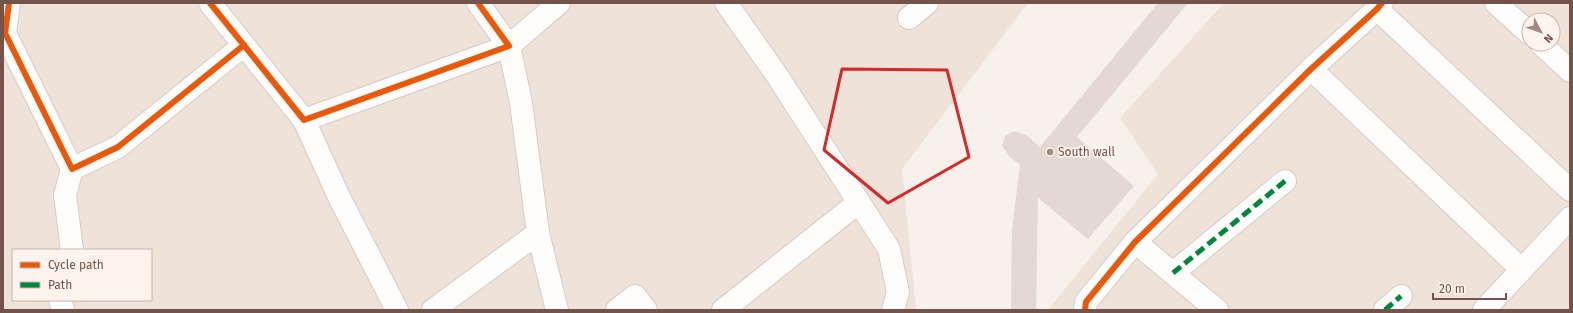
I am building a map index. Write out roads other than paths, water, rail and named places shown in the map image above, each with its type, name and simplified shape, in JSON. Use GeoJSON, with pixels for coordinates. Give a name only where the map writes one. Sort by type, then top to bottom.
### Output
{"type":"FeatureCollection","features":[{"type":"Feature","properties":{"kind":"street"},"geometry":{"type":"LineString","coordinates":[[8,3],[4,33],[72,169],[65,195],[72,249]]}},
{"type":"Feature","properties":{"kind":"street"},"geometry":{"type":"LineString","coordinates":[[210,3],[304,120],[339,197],[397,310]]}},
{"type":"Feature","properties":{"kind":"street"},"geometry":{"type":"LineString","coordinates":[[478,3],[509,46],[521,103],[538,233],[557,310]]}},
{"type":"Feature","properties":{"kind":"street"},"geometry":{"type":"LineString","coordinates":[[304,120],[509,46],[559,3]]}},
{"type":"Feature","properties":{"kind":"street"},"geometry":{"type":"LineString","coordinates":[[726,3],[776,74],[889,249],[898,292],[893,310]]}},
{"type":"Feature","properties":{"kind":"street"},"geometry":{"type":"LineString","coordinates":[[909,18],[927,3]]}},
{"type":"Feature","properties":{"kind":"street"},"geometry":{"type":"LineString","coordinates":[[1496,3],[1521,26]]}},
{"type":"Feature","properties":{"kind":"street"},"geometry":{"type":"LineString","coordinates":[[1085,310],[1086,302],[1135,242],[1311,69],[1379,6],[1570,190]]}},
{"type":"Feature","properties":{"kind":"street"},"geometry":{"type":"LineString","coordinates":[[72,169],[118,147],[244,45]]}},
{"type":"Feature","properties":{"kind":"street"},"geometry":{"type":"LineString","coordinates":[[1550,52],[1570,70]]}},
{"type":"Feature","properties":{"kind":"street"},"geometry":{"type":"LineString","coordinates":[[1311,69],[1522,270]]}},
{"type":"Feature","properties":{"kind":"street"},"geometry":{"type":"LineString","coordinates":[[1173,273],[1285,181]]}},
{"type":"Feature","properties":{"kind":"street"},"geometry":{"type":"LineString","coordinates":[[723,310],[859,202]]}},
{"type":"Feature","properties":{"kind":"street"},"geometry":{"type":"LineString","coordinates":[[1484,310],[1570,218]]}},
{"type":"Feature","properties":{"kind":"street"},"geometry":{"type":"LineString","coordinates":[[433,310],[538,233]]}},
{"type":"Feature","properties":{"kind":"street"},"geometry":{"type":"LineString","coordinates":[[1135,242],[1217,310]]}},
{"type":"Feature","properties":{"kind":"street"},"geometry":{"type":"LineString","coordinates":[[617,310],[635,296],[646,310]]}},
{"type":"Feature","properties":{"kind":"street"},"geometry":{"type":"LineString","coordinates":[[1385,310],[1401,296]]}},
{"type":"Feature","properties":{"kind":"place","name":"South wall"},"geometry":{"type":"Point","coordinates":[1050,152]}}]}
